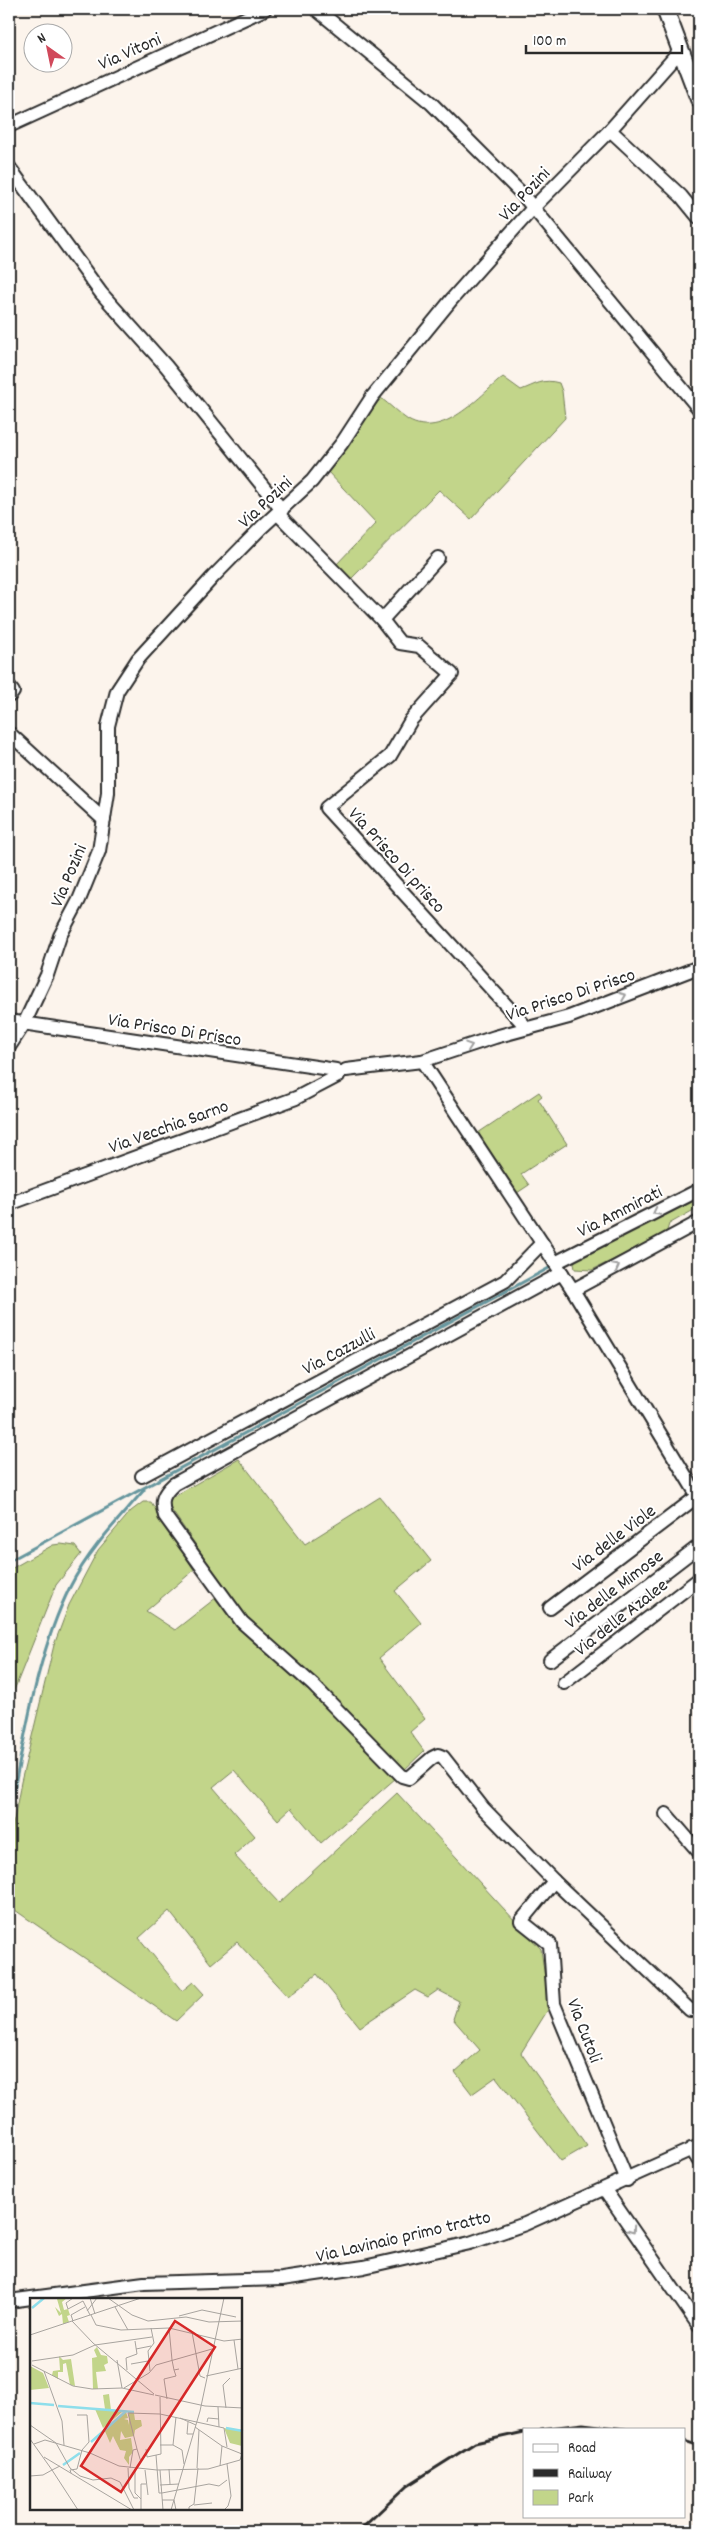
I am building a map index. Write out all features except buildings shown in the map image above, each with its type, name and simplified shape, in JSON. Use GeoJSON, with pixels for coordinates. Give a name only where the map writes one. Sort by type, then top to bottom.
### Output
{"type":"FeatureCollection","features":[{"type":"Feature","properties":{"kind":"main road"},"geometry":{"type":"LineString","coordinates":[[665,9],[699,99]]}},
{"type":"Feature","properties":{"kind":"street","name":"Via Vitoni"},"geometry":{"type":"LineString","coordinates":[[9,126],[266,9]]}},
{"type":"Feature","properties":{"kind":"street"},"geometry":{"type":"LineString","coordinates":[[316,9],[431,104],[522,194],[699,409]]}},
{"type":"Feature","properties":{"kind":"street","name":"Via Pozini"},"geometry":{"type":"LineString","coordinates":[[9,1047],[24,1024],[47,975],[60,936],[79,900],[96,859],[108,793],[108,726],[117,691],[138,659],[213,577],[312,481],[342,443],[372,397],[452,299],[533,208],[610,130],[680,50]]}},
{"type":"Feature","properties":{"kind":"street"},"geometry":{"type":"LineString","coordinates":[[610,130],[681,196],[699,218]]}},
{"type":"Feature","properties":{"kind":"street"},"geometry":{"type":"LineString","coordinates":[[9,167],[101,293],[166,366],[280,512],[382,620],[438,558]]}},
{"type":"Feature","properties":{"kind":"street","name":"Via Prisco Di prisco"},"geometry":{"type":"LineString","coordinates":[[382,620],[400,643],[419,646],[452,674],[411,720],[390,756],[326,808],[527,1028]]}},
{"type":"Feature","properties":{"kind":"street"},"geometry":{"type":"LineString","coordinates":[[9,687],[13,692],[9,696]]}},
{"type":"Feature","properties":{"kind":"street"},"geometry":{"type":"LineString","coordinates":[[9,733],[104,820]]}},
{"type":"Feature","properties":{"kind":"street","name":"Via Prisco Di Prisco"},"geometry":{"type":"LineString","coordinates":[[9,1021],[340,1072],[422,1061],[527,1028],[569,1017],[699,967]]}},
{"type":"Feature","properties":{"kind":"street"},"geometry":{"type":"LineString","coordinates":[[422,1061],[573,1290],[699,1497]]}},
{"type":"Feature","properties":{"kind":"street","name":"Via Vecchia Sarno"},"geometry":{"type":"LineString","coordinates":[[9,1204],[296,1098],[340,1072]]}},
{"type":"Feature","properties":{"kind":"street","name":"Via Ammirati"},"geometry":{"type":"LineString","coordinates":[[554,1881],[483,1808],[443,1758],[438,1755],[409,1778],[402,1776],[313,1685],[242,1622],[165,1516],[162,1504],[164,1493],[183,1479],[699,1190]]}},
{"type":"Feature","properties":{"kind":"street"},"geometry":{"type":"LineString","coordinates":[[573,1290],[699,1222]]}},
{"type":"Feature","properties":{"kind":"street","name":"Via Cazzulli"},"geometry":{"type":"LineString","coordinates":[[142,1476],[505,1281],[542,1243]]}},
{"type":"Feature","properties":{"kind":"street","name":"Via delle Viole"},"geometry":{"type":"LineString","coordinates":[[550,1608],[699,1497]]}},
{"type":"Feature","properties":{"kind":"street","name":"Via delle Mimose"},"geometry":{"type":"LineString","coordinates":[[550,1660],[699,1546]]}},
{"type":"Feature","properties":{"kind":"street","name":"Via delle Azalee"},"geometry":{"type":"LineString","coordinates":[[564,1683],[699,1579]]}},
{"type":"Feature","properties":{"kind":"street"},"geometry":{"type":"LineString","coordinates":[[666,1814],[699,1852]]}},
{"type":"Feature","properties":{"kind":"street"},"geometry":{"type":"LineString","coordinates":[[554,1881],[690,2010],[699,2010]]}},
{"type":"Feature","properties":{"kind":"street","name":"Via Cutoli"},"geometry":{"type":"LineString","coordinates":[[554,1881],[521,1921],[550,1944],[554,2004],[627,2180]]}},
{"type":"Feature","properties":{"kind":"street"},"geometry":{"type":"LineString","coordinates":[[695,2147],[699,2161]]}},
{"type":"Feature","properties":{"kind":"street","name":"Via Lavinaio primo tratto"},"geometry":{"type":"LineString","coordinates":[[11,2297],[144,2283],[282,2279],[364,2268],[470,2243],[525,2224],[627,2180],[695,2147]]}},
{"type":"Feature","properties":{"kind":"street"},"geometry":{"type":"LineString","coordinates":[[604,2190],[699,2326]]}},
{"type":"Feature","properties":{"kind":"green space"},"geometry":{"type":"Polygon","coordinates":[[[503,377],[521,390],[548,381],[559,383],[562,391],[565,418],[471,519],[439,490],[348,582],[334,567],[376,523],[327,471],[381,398],[408,420],[421,425],[434,425],[459,414],[503,377]]]}},
{"type":"Feature","properties":{"kind":"green space"},"geometry":{"type":"Polygon","coordinates":[[[539,1092],[542,1096],[538,1099],[567,1144],[521,1174],[529,1185],[517,1193],[478,1133],[539,1092]]]}},
{"type":"Feature","properties":{"kind":"green space"},"geometry":{"type":"Polygon","coordinates":[[[699,1195],[699,1207],[669,1224],[666,1234],[592,1270],[575,1269],[574,1263],[577,1258],[699,1195]]]}},
{"type":"Feature","properties":{"kind":"green space"},"geometry":{"type":"Polygon","coordinates":[[[239,1459],[305,1544],[380,1497],[431,1561],[395,1591],[421,1623],[379,1658],[425,1719],[410,1732],[424,1751],[402,1772],[243,1613],[168,1505],[169,1499],[239,1459]]]}},
{"type":"Feature","properties":{"kind":"green space"},"geometry":{"type":"Polygon","coordinates":[[[143,1502],[151,1502],[194,1570],[146,1611],[175,1630],[217,1597],[396,1778],[321,1843],[291,1808],[278,1820],[234,1770],[213,1787],[255,1836],[234,1855],[279,1903],[397,1793],[541,1949],[549,2008],[521,2053],[587,2146],[561,2161],[496,2077],[472,2094],[455,2072],[480,2050],[453,2019],[459,2001],[438,1990],[428,1997],[415,1990],[360,2027],[317,1974],[288,1997],[237,1942],[211,1964],[169,1911],[139,1938],[182,1991],[193,1982],[204,1994],[176,2021],[9,1906],[9,1847],[21,1782],[54,1645],[69,1605],[98,1550],[131,1511],[143,1502]]]}},
{"type":"Feature","properties":{"kind":"green space"},"geometry":{"type":"Polygon","coordinates":[[[53,1545],[75,1546],[81,1554],[56,1585],[9,1703],[9,1570],[53,1545]]]}},
{"type":"Feature","properties":{"kind":"waterway"},"geometry":{"type":"LineString","coordinates":[[9,1561],[549,1268]]}},
{"type":"Feature","properties":{"kind":"waterway"},"geometry":{"type":"LineString","coordinates":[[9,1815],[32,1699],[58,1614],[70,1587],[86,1561],[104,1536],[144,1490]]}},
{"type":"Feature","properties":{"kind":"railway"},"geometry":{"type":"LineString","coordinates":[[549,2428],[583,2424],[617,2428]]}},
{"type":"Feature","properties":{"kind":"railway"},"geometry":{"type":"LineString","coordinates":[[359,2531],[407,2486],[475,2443],[523,2432]]}},
{"type":"Feature","properties":{"kind":"railway"},"geometry":{"type":"LineString","coordinates":[[686,2442],[699,2446]]}}]}
